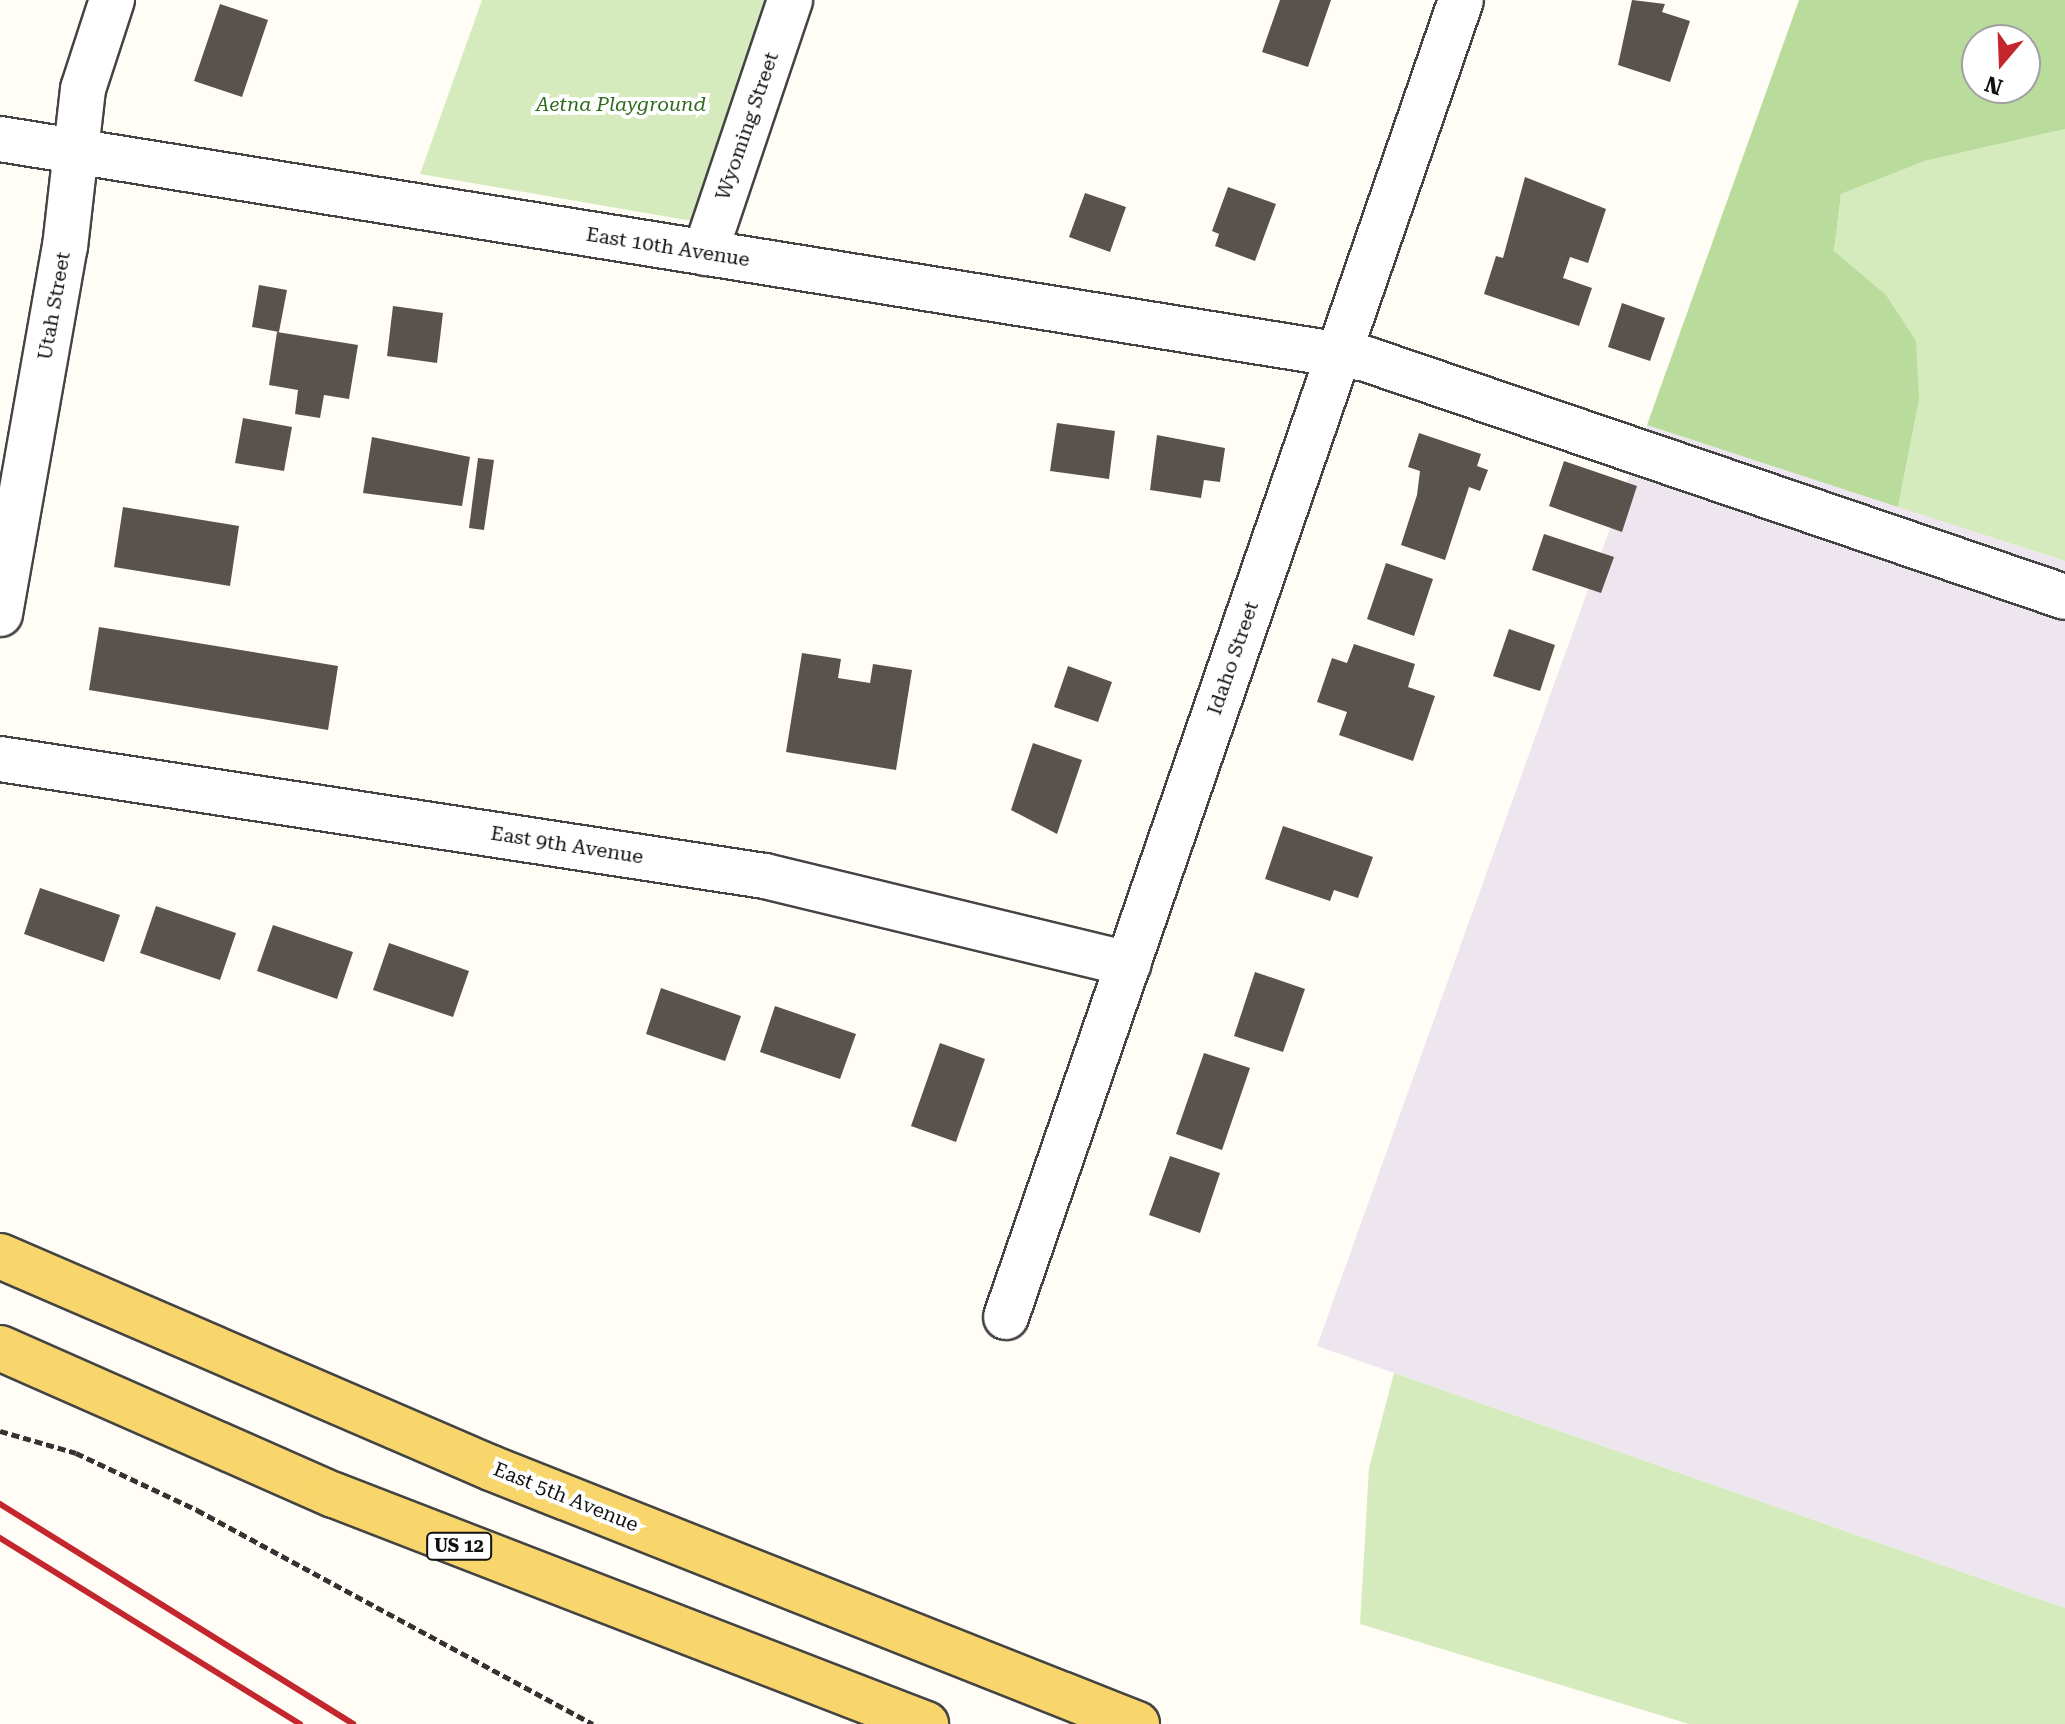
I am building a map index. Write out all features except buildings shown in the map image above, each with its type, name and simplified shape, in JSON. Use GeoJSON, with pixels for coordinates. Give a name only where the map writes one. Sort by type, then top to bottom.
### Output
{"type":"FeatureCollection","features":[{"type":"Feature","properties":{"kind":"main road","name":"East 5th Avenue"},"geometry":{"type":"LineString","coordinates":[[0,1256],[491,1468],[1137,1724]]}},
{"type":"Feature","properties":{"kind":"main road","name":"US 12"},"geometry":{"type":"LineString","coordinates":[[0,1348],[348,1501],[926,1724]]}},
{"type":"Feature","properties":{"kind":"street","name":"Utah Street"},"geometry":{"type":"LineString","coordinates":[[0,614],[65,247],[83,89],[112,0]]}},
{"type":"Feature","properties":{"kind":"street","name":"Wyoming Street"},"geometry":{"type":"LineString","coordinates":[[705,253],[790,0]]}},
{"type":"Feature","properties":{"kind":"street","name":"Idaho Street"},"geometry":{"type":"LineString","coordinates":[[1006,1317],[1461,0]]}},
{"type":"Feature","properties":{"kind":"street","name":"East 10th Avenue"},"geometry":{"type":"LineString","coordinates":[[0,139],[1392,365],[2065,597]]}},
{"type":"Feature","properties":{"kind":"street","name":"East 9th Avenue"},"geometry":{"type":"LineString","coordinates":[[0,759],[765,876],[1128,964]]}},
{"type":"Feature","properties":{"kind":"path"},"geometry":{"type":"LineString","coordinates":[[0,1431],[76,1453],[197,1510],[593,1724]]}},
{"type":"Feature","properties":{"kind":"shaded area"},"geometry":{"type":"Polygon","coordinates":[[[1647,425],[2065,561],[2065,1608],[1317,1346],[1647,425]]]}},
{"type":"Feature","properties":{"kind":"green space","name":"Aetna Playground"},"geometry":{"type":"Polygon","coordinates":[[[482,0],[770,0],[692,221],[420,174],[482,0]]]}},
{"type":"Feature","properties":{"kind":"green space"},"geometry":{"type":"Polygon","coordinates":[[[1799,0],[2065,0],[2065,129],[1925,161],[1841,194],[1834,251],[1886,295],[1916,341],[1919,400],[1898,507],[1647,425],[1799,0]]]}},
{"type":"Feature","properties":{"kind":"green space"},"geometry":{"type":"Polygon","coordinates":[[[2065,129],[2065,561],[1898,507],[1919,400],[1834,251],[1841,194],[1925,161],[2065,129]]]}},
{"type":"Feature","properties":{"kind":"green space"},"geometry":{"type":"Polygon","coordinates":[[[1394,1373],[2065,1608],[2065,1724],[1689,1724],[1360,1624],[1369,1468],[1394,1373]]]}},
{"type":"Feature","properties":{"kind":"railway"},"geometry":{"type":"LineString","coordinates":[[0,1504],[353,1724]]}},
{"type":"Feature","properties":{"kind":"railway"},"geometry":{"type":"LineString","coordinates":[[0,1538],[300,1724]]}}]}
